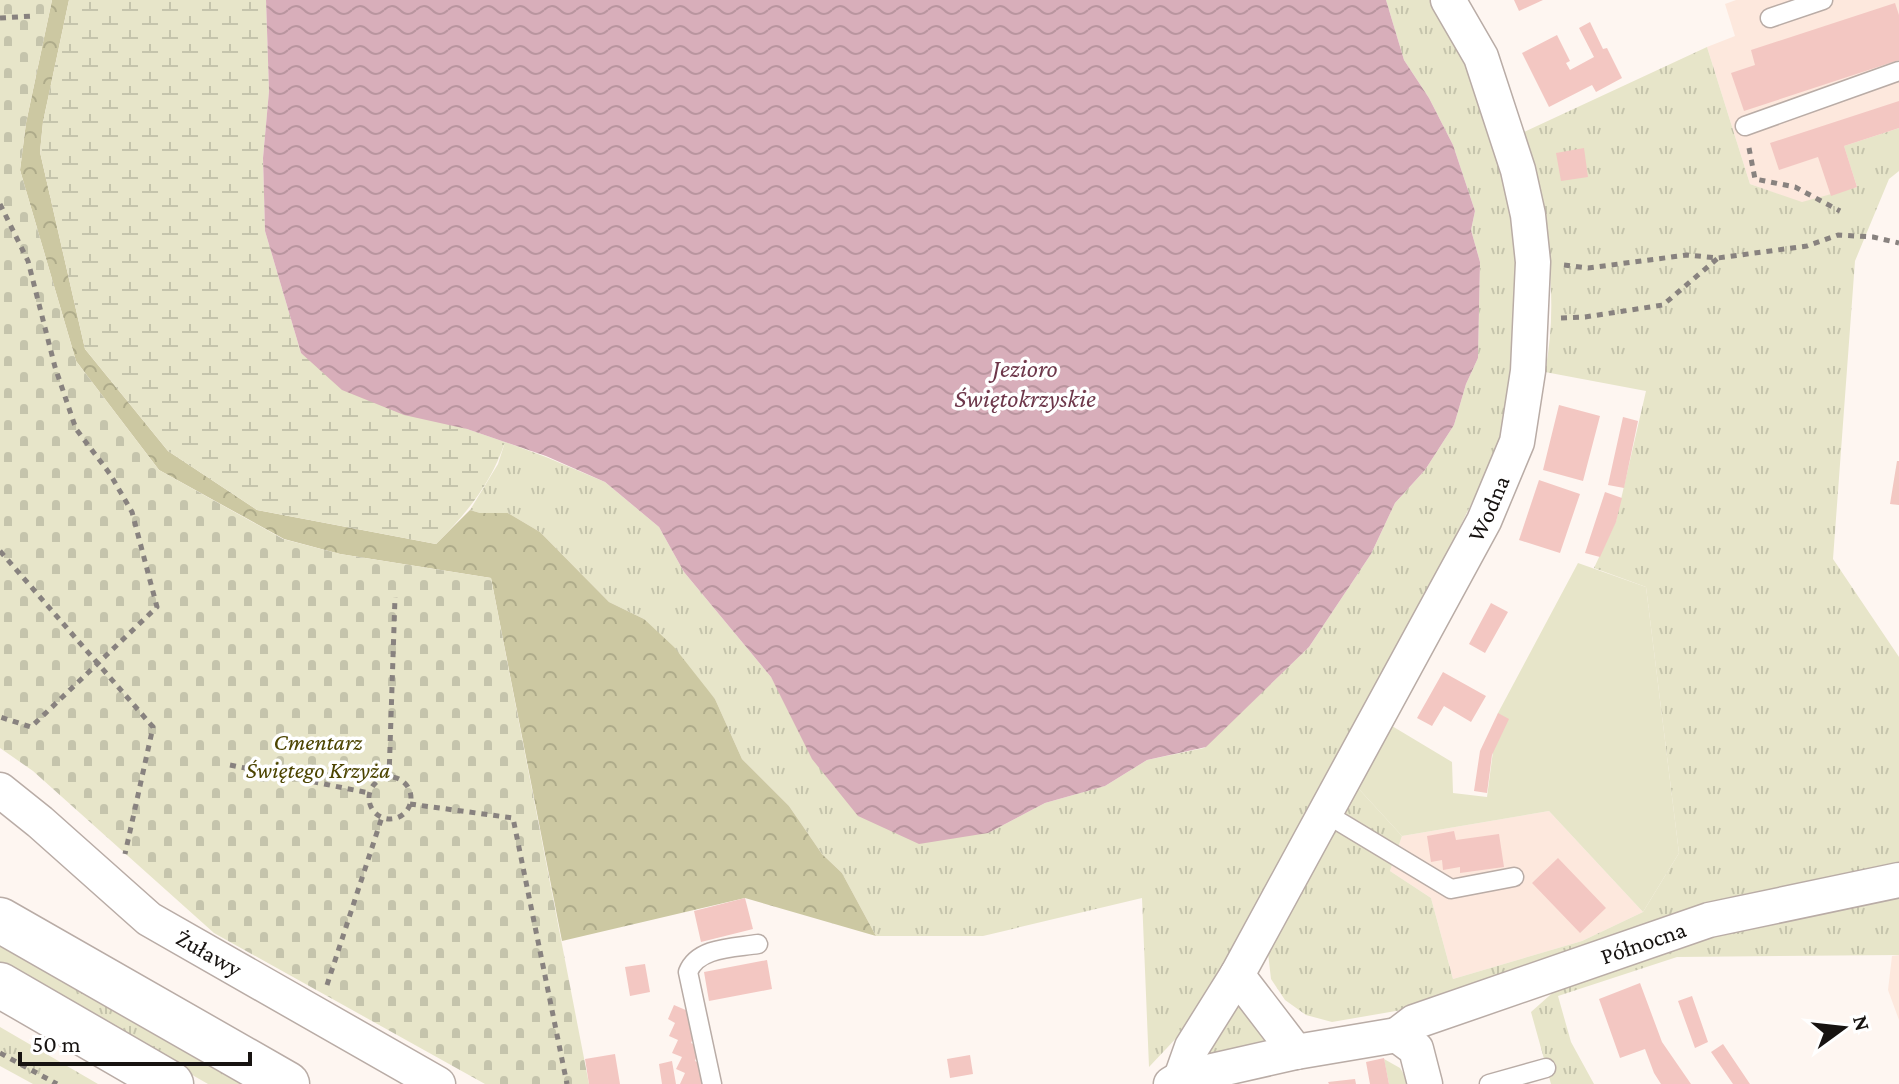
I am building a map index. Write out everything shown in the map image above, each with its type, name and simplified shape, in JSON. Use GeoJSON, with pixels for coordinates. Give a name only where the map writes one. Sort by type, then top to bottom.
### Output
{"type":"FeatureCollection","features":[{"type":"Feature","properties":{"kind":"main road"},"geometry":{"type":"LineString","coordinates":[[0,920],[287,1084]]}},
{"type":"Feature","properties":{"kind":"main road"},"geometry":{"type":"LineString","coordinates":[[0,985],[171,1084]]}},
{"type":"Feature","properties":{"kind":"street","name":"Wodna"},"geometry":{"type":"LineString","coordinates":[[1176,1081],[1484,521],[1517,442],[1532,319],[1533,262],[1528,215],[1518,170],[1481,57],[1448,0]]}},
{"type":"Feature","properties":{"kind":"street","name":"Żuławy"},"geometry":{"type":"LineString","coordinates":[[0,790],[149,919],[438,1084]]}},
{"type":"Feature","properties":{"kind":"street","name":"Północna"},"geometry":{"type":"LineString","coordinates":[[1176,1081],[1296,1052],[1397,1035],[1414,1022],[1709,920],[1899,880]]}},
{"type":"Feature","properties":{"kind":"street"},"geometry":{"type":"LineString","coordinates":[[1237,975],[1296,1052]]}},
{"type":"Feature","properties":{"kind":"street"},"geometry":{"type":"LineString","coordinates":[[1397,1035],[1416,1049],[1425,1084]]}},
{"type":"Feature","properties":{"kind":"lane"},"geometry":{"type":"LineString","coordinates":[[1770,18],[1823,0]]}},
{"type":"Feature","properties":{"kind":"lane"},"geometry":{"type":"LineString","coordinates":[[1745,126],[1899,71]]}},
{"type":"Feature","properties":{"kind":"lane"},"geometry":{"type":"LineString","coordinates":[[1325,813],[1451,889],[1514,877]]}},
{"type":"Feature","properties":{"kind":"lane"},"geometry":{"type":"LineString","coordinates":[[712,1084],[688,972],[692,962],[702,954],[758,944]]}},
{"type":"Feature","properties":{"kind":"lane"},"geometry":{"type":"LineString","coordinates":[[1489,1084],[1546,1068]]}},
{"type":"Feature","properties":{"kind":"path"},"geometry":{"type":"LineString","coordinates":[[0,18],[33,16]]}},
{"type":"Feature","properties":{"kind":"path"},"geometry":{"type":"LineString","coordinates":[[1745,126],[1755,179],[1795,187],[1840,211]]}},
{"type":"Feature","properties":{"kind":"path"},"geometry":{"type":"LineString","coordinates":[[0,204],[28,261],[55,367],[76,429],[110,474],[132,512],[157,607],[31,727],[0,717]]}},
{"type":"Feature","properties":{"kind":"path"},"geometry":{"type":"LineString","coordinates":[[1533,262],[1588,268],[1687,255],[1718,258],[1807,246],[1838,235],[1873,237],[1899,243]]}},
{"type":"Feature","properties":{"kind":"path"},"geometry":{"type":"LineString","coordinates":[[1532,319],[1585,317],[1663,305],[1718,258]]}},
{"type":"Feature","properties":{"kind":"path"},"geometry":{"type":"LineString","coordinates":[[0,551],[153,727],[123,865]]}},
{"type":"Feature","properties":{"kind":"path"},"geometry":{"type":"LineString","coordinates":[[389,777],[395,597]]}},
{"type":"Feature","properties":{"kind":"path"},"geometry":{"type":"LineString","coordinates":[[230,765],[369,793]]}},
{"type":"Feature","properties":{"kind":"path"},"geometry":{"type":"LineString","coordinates":[[389,777],[402,780],[410,791],[410,804],[396,818],[382,817],[370,805],[369,793],[377,781],[389,777]]}},
{"type":"Feature","properties":{"kind":"path"},"geometry":{"type":"LineString","coordinates":[[410,804],[513,818],[567,1084]]}},
{"type":"Feature","properties":{"kind":"path"},"geometry":{"type":"LineString","coordinates":[[324,994],[382,817]]}},
{"type":"Feature","properties":{"kind":"path"},"geometry":{"type":"LineString","coordinates":[[0,1053],[57,1084]]}},
{"type":"Feature","properties":{"kind":"shaded area"},"geometry":{"type":"Polygon","coordinates":[[[1736,0],[1899,0],[1899,128],[1845,146],[1857,187],[1802,203],[1750,184],[1707,47],[1735,36],[1725,4],[1736,0]]]}},
{"type":"Feature","properties":{"kind":"shaded area"},"geometry":{"type":"Polygon","coordinates":[[[1549,811],[1643,912],[1582,941],[1453,979],[1431,898],[1390,871],[1402,836],[1549,811]]]}},
{"type":"Feature","properties":{"kind":"shaded area"},"geometry":{"type":"Polygon","coordinates":[[[1899,955],[1899,1020],[1888,990],[1892,956],[1899,955]]]}},
{"type":"Feature","properties":{"kind":"green space","name":"Cmentarz Świętego Krzyża"},"geometry":{"type":"Polygon","coordinates":[[[0,0],[52,0],[26,123],[20,170],[76,361],[159,470],[283,539],[340,554],[491,578],[589,1084],[485,1084],[214,933],[33,771],[0,748],[0,0]]]}},
{"type":"Feature","properties":{"kind":"green space"},"geometry":{"type":"Polygon","coordinates":[[[52,0],[69,0],[43,122],[40,152],[85,349],[168,451],[257,510],[436,544],[470,510],[508,513],[540,532],[609,602],[644,619],[674,647],[715,699],[742,759],[789,806],[822,854],[842,873],[876,936],[745,898],[562,941],[491,578],[340,554],[284,539],[159,470],[76,361],[20,170],[26,123],[52,0]]]}},
{"type":"Feature","properties":{"kind":"green space"},"geometry":{"type":"Polygon","coordinates":[[[69,0],[266,0],[269,91],[263,158],[265,231],[301,353],[467,429],[505,442],[493,471],[476,498],[436,544],[257,510],[168,451],[85,349],[40,152],[43,122],[69,0]]]}},
{"type":"Feature","properties":{"kind":"green space"},"geometry":{"type":"Polygon","coordinates":[[[1386,0],[1433,0],[1471,67],[1505,173],[1522,276],[1504,437],[1431,586],[1197,1016],[1149,1067],[1142,898],[983,936],[876,936],[842,873],[822,854],[789,806],[742,759],[715,699],[644,619],[609,602],[540,532],[508,513],[470,510],[498,464],[505,442],[605,482],[659,527],[684,572],[771,677],[787,706],[988,833],[1045,803],[1105,786],[1147,760],[1204,748],[1309,647],[1371,554],[1395,503],[1425,470],[1454,425],[1466,384],[1478,358],[1480,262],[1471,230],[1475,211],[1453,145],[1429,98],[1404,60],[1386,0]]]}},
{"type":"Feature","properties":{"kind":"green space"},"geometry":{"type":"Polygon","coordinates":[[[1707,47],[1750,184],[1802,202],[1857,187],[1844,146],[1899,128],[1899,171],[1889,179],[1855,261],[1833,559],[1899,657],[1899,867],[1800,883],[1703,911],[1419,1007],[1332,1022],[1306,1015],[1285,1000],[1271,979],[1268,953],[1358,788],[1402,836],[1390,871],[1431,898],[1453,979],[1582,941],[1643,912],[1679,853],[1646,587],[1594,568],[1616,521],[1646,391],[1545,372],[1550,342],[1551,281],[1543,222],[1522,133],[1707,47]]]}},
{"type":"Feature","properties":{"kind":"green space"},"geometry":{"type":"Polygon","coordinates":[[[1578,563],[1646,587],[1679,853],[1643,912],[1549,811],[1402,836],[1358,788],[1392,726],[1452,762],[1453,793],[1487,797],[1498,713],[1578,563]]]}},
{"type":"Feature","properties":{"kind":"green space"},"geometry":{"type":"Polygon","coordinates":[[[1899,893],[1899,955],[1677,957],[1558,996],[1571,1042],[1594,1084],[1551,1084],[1531,1012],[1558,988],[1704,935],[1899,893]]]}},
{"type":"Feature","properties":{"kind":"green space"},"geometry":{"type":"Polygon","coordinates":[[[0,943],[247,1084],[208,1084],[0,965],[0,943]]]}},
{"type":"Feature","properties":{"kind":"green space"},"geometry":{"type":"Polygon","coordinates":[[[1235,1001],[1267,1034],[1265,1044],[1210,1056],[1203,1049],[1235,1001]]]}},
{"type":"Feature","properties":{"kind":"green space"},"geometry":{"type":"Polygon","coordinates":[[[0,1027],[98,1084],[33,1084],[0,1066],[0,1027]]]}},
{"type":"Feature","properties":{"kind":"green space"},"geometry":{"type":"Polygon","coordinates":[[[1384,1059],[1400,1068],[1410,1084],[1389,1084],[1384,1059]]]}},
{"type":"Feature","properties":{"kind":"water","name":"Jezioro Świętokrzyskie"},"geometry":{"type":"Polygon","coordinates":[[[266,0],[1386,0],[1404,60],[1429,98],[1453,145],[1475,211],[1471,230],[1480,262],[1478,358],[1466,384],[1454,425],[1425,470],[1395,503],[1371,554],[1309,647],[1206,747],[1147,760],[1105,786],[1045,803],[988,833],[919,844],[858,816],[812,759],[771,677],[684,572],[659,527],[605,482],[546,456],[467,429],[404,415],[342,390],[301,353],[265,231],[263,158],[269,91],[266,0]]]}},
{"type":"Feature","properties":{"kind":"building"},"geometry":{"type":"Polygon","coordinates":[[[1514,0],[1543,0],[1519,11],[1514,0]]]}},
{"type":"Feature","properties":{"kind":"building"},"geometry":{"type":"Polygon","coordinates":[[[1895,3],[1899,15],[1899,60],[1744,111],[1731,73],[1755,65],[1751,50],[1895,3]]]}},
{"type":"Feature","properties":{"kind":"building"},"geometry":{"type":"Polygon","coordinates":[[[1590,22],[1622,78],[1596,92],[1592,85],[1549,107],[1522,53],[1557,35],[1570,61],[1566,63],[1570,70],[1594,57],[1579,28],[1590,22]]]}},
{"type":"Feature","properties":{"kind":"building"},"geometry":{"type":"Polygon","coordinates":[[[1899,101],[1899,128],[1844,146],[1857,187],[1831,196],[1818,157],[1779,170],[1770,143],[1899,101]]]}},
{"type":"Feature","properties":{"kind":"building"},"geometry":{"type":"Polygon","coordinates":[[[1584,148],[1588,177],[1561,181],[1556,153],[1584,148]]]}},
{"type":"Feature","properties":{"kind":"building"},"geometry":{"type":"Polygon","coordinates":[[[1559,405],[1600,416],[1583,481],[1543,470],[1559,405]]]}},
{"type":"Feature","properties":{"kind":"building"},"geometry":{"type":"Polygon","coordinates":[[[1623,417],[1638,421],[1624,488],[1608,485],[1623,417]]]}},
{"type":"Feature","properties":{"kind":"building"},"geometry":{"type":"Polygon","coordinates":[[[1899,461],[1899,505],[1890,504],[1899,461]]]}},
{"type":"Feature","properties":{"kind":"building"},"geometry":{"type":"Polygon","coordinates":[[[1539,480],[1580,494],[1560,553],[1519,540],[1539,480]]]}},
{"type":"Feature","properties":{"kind":"building"},"geometry":{"type":"Polygon","coordinates":[[[1605,492],[1622,498],[1616,522],[1600,557],[1585,553],[1605,492]]]}},
{"type":"Feature","properties":{"kind":"building"},"geometry":{"type":"Polygon","coordinates":[[[1491,603],[1508,612],[1485,653],[1469,644],[1491,603]]]}},
{"type":"Feature","properties":{"kind":"building"},"geometry":{"type":"Polygon","coordinates":[[[1443,672],[1486,696],[1471,722],[1444,706],[1432,726],[1417,718],[1443,672]]]}},
{"type":"Feature","properties":{"kind":"building"},"geometry":{"type":"Polygon","coordinates":[[[1498,713],[1509,719],[1492,755],[1487,793],[1474,791],[1480,751],[1498,713]]]}},
{"type":"Feature","properties":{"kind":"building"},"geometry":{"type":"Polygon","coordinates":[[[1454,831],[1456,840],[1499,834],[1504,867],[1460,873],[1460,867],[1443,870],[1442,860],[1431,862],[1427,836],[1454,831]]]}},
{"type":"Feature","properties":{"kind":"building"},"geometry":{"type":"Polygon","coordinates":[[[1558,858],[1606,908],[1580,933],[1532,883],[1558,858]]]}},
{"type":"Feature","properties":{"kind":"building"},"geometry":{"type":"Polygon","coordinates":[[[745,898],[753,929],[701,942],[694,911],[745,898]]]}},
{"type":"Feature","properties":{"kind":"building"},"geometry":{"type":"Polygon","coordinates":[[[767,960],[772,989],[709,1001],[704,972],[767,960]]]}},
{"type":"Feature","properties":{"kind":"building"},"geometry":{"type":"Polygon","coordinates":[[[645,964],[650,992],[630,996],[625,967],[645,964]]]}},
{"type":"Feature","properties":{"kind":"building"},"geometry":{"type":"Polygon","coordinates":[[[1640,983],[1662,1042],[1691,1084],[1661,1084],[1645,1049],[1620,1058],[1599,999],[1640,983]]]}},
{"type":"Feature","properties":{"kind":"building"},"geometry":{"type":"Polygon","coordinates":[[[1692,996],[1708,1042],[1695,1048],[1678,1001],[1692,996]]]}},
{"type":"Feature","properties":{"kind":"building"},"geometry":{"type":"Polygon","coordinates":[[[674,1005],[695,1014],[690,1026],[697,1030],[691,1043],[700,1047],[695,1061],[705,1066],[700,1077],[709,1084],[680,1084],[685,1073],[676,1069],[682,1057],[672,1053],[678,1040],[669,1036],[675,1023],[668,1019],[674,1005]]]}},
{"type":"Feature","properties":{"kind":"building"},"geometry":{"type":"Polygon","coordinates":[[[1723,1044],[1750,1084],[1733,1084],[1711,1052],[1723,1044]]]}},
{"type":"Feature","properties":{"kind":"building"},"geometry":{"type":"Polygon","coordinates":[[[615,1054],[620,1084],[589,1084],[585,1059],[615,1054]]]}},
{"type":"Feature","properties":{"kind":"building"},"geometry":{"type":"Polygon","coordinates":[[[970,1055],[973,1074],[950,1078],[947,1059],[970,1055]]]}},
{"type":"Feature","properties":{"kind":"building"},"geometry":{"type":"Polygon","coordinates":[[[1384,1058],[1389,1084],[1370,1084],[1366,1062],[1384,1058]]]}},
{"type":"Feature","properties":{"kind":"building"},"geometry":{"type":"Polygon","coordinates":[[[672,1061],[676,1084],[662,1084],[659,1064],[672,1061]]]}},
{"type":"Feature","properties":{"kind":"building"},"geometry":{"type":"Polygon","coordinates":[[[1355,1079],[1356,1084],[1328,1082],[1355,1079]]]}}]}
